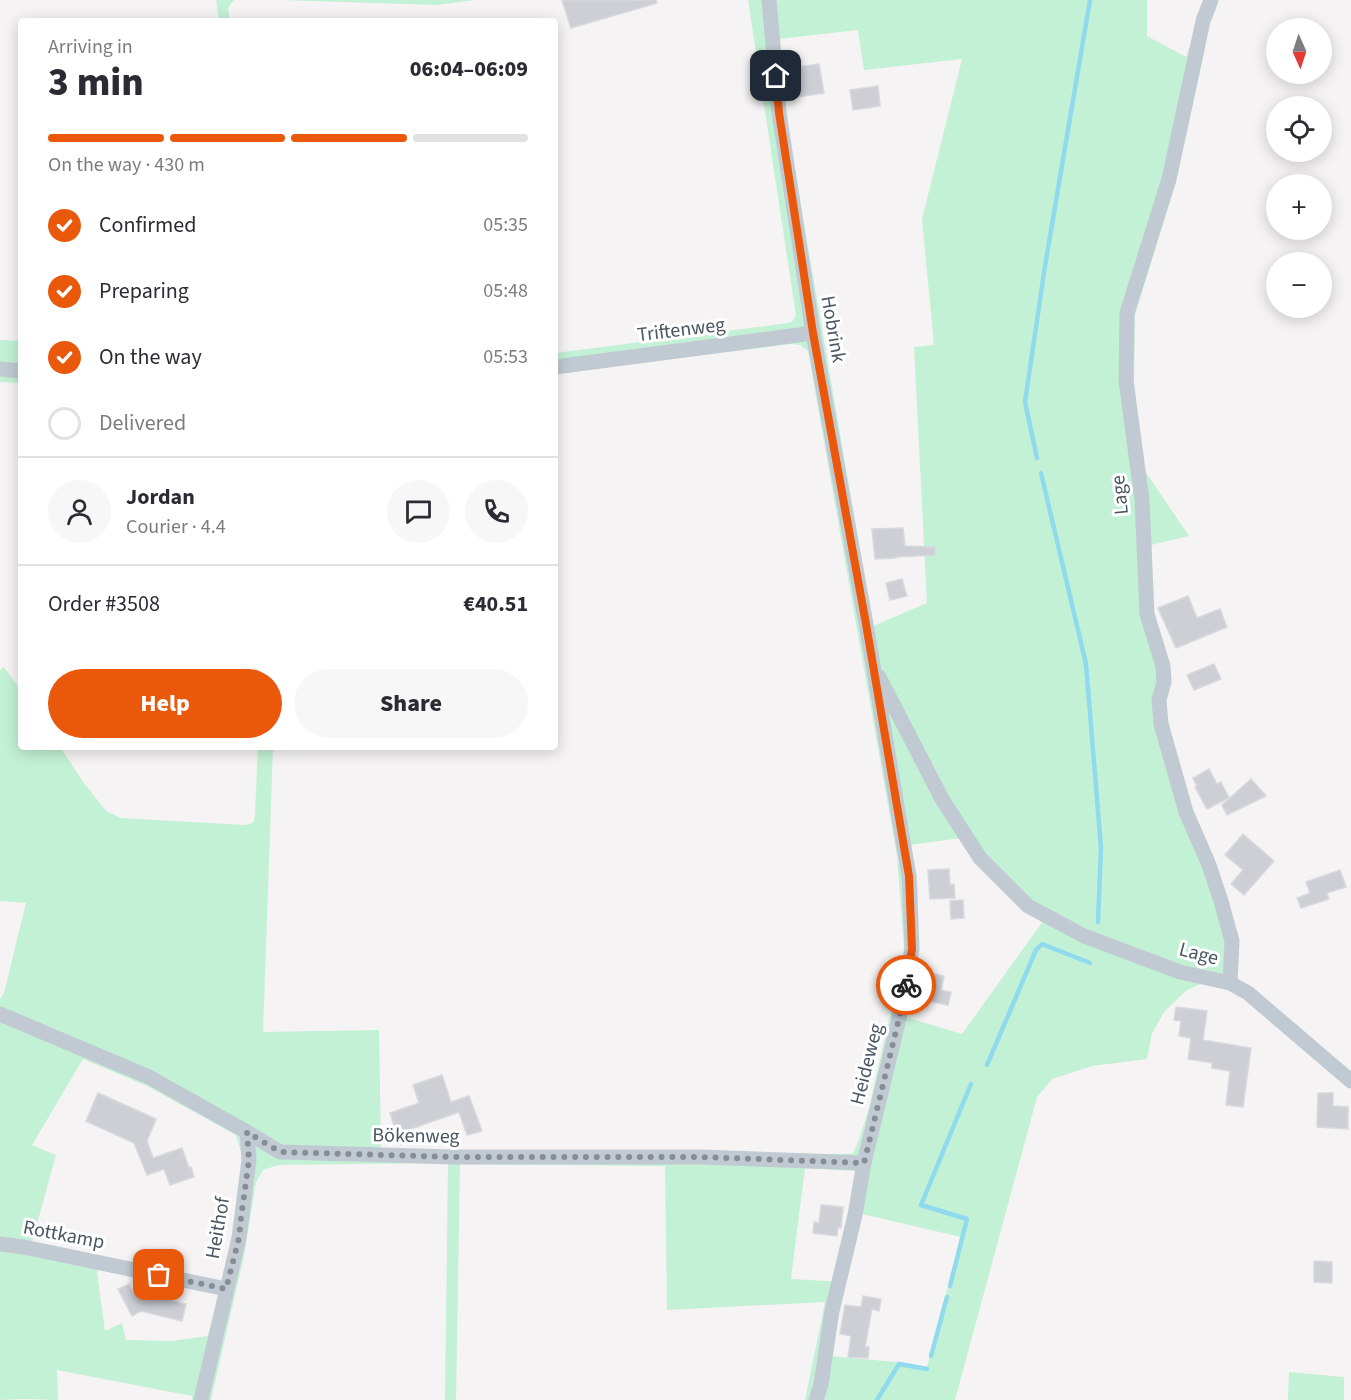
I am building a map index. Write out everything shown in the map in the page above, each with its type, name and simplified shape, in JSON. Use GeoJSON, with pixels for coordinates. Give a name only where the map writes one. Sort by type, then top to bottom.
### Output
{"type":"FeatureCollection","features":[{"type":"Feature","properties":{"kind":"street","name":"Hobrink"},"geometry":{"type":"LineString","coordinates":[[769,0],[779,113],[813,333],[872,663]]}},
{"type":"Feature","properties":{"kind":"street","name":"Lage"},"geometry":{"type":"LineString","coordinates":[[1211,0],[1203,21],[1169,179],[1126,313],[1126,381],[1142,500],[1147,614],[1163,666],[1164,682],[1159,700],[1161,724],[1186,812],[1209,865],[1227,921],[1232,940],[1230,983]]}},
{"type":"Feature","properties":{"kind":"street","name":"Triftenweg"},"geometry":{"type":"LineString","coordinates":[[558,367],[813,333]]}},
{"type":"Feature","properties":{"kind":"street"},"geometry":{"type":"LineString","coordinates":[[0,369],[18,371]]}},
{"type":"Feature","properties":{"kind":"street","name":"Lage"},"geometry":{"type":"LineString","coordinates":[[872,663],[942,799],[980,858],[1028,906],[1084,936],[1180,972],[1230,983],[1248,993],[1351,1081]]}},
{"type":"Feature","properties":{"kind":"street","name":"Heideweg"},"geometry":{"type":"LineString","coordinates":[[816,1400],[821,1384],[832,1311],[855,1215],[864,1163],[903,1002],[912,949],[909,876],[872,663]]}},
{"type":"Feature","properties":{"kind":"street","name":"Bökenweg"},"geometry":{"type":"LineString","coordinates":[[0,1014],[149,1077],[280,1152],[453,1157],[701,1157],[864,1163]]}},
{"type":"Feature","properties":{"kind":"street","name":"Heithof"},"geometry":{"type":"LineString","coordinates":[[201,1400],[239,1238],[249,1160],[247,1132]]}},
{"type":"Feature","properties":{"kind":"street","name":"Rottkamp"},"geometry":{"type":"LineString","coordinates":[[0,1244],[226,1289]]}},
{"type":"Feature","properties":{"kind":"green space"},"geometry":{"type":"Polygon","coordinates":[[[216,0],[234,0],[228,8],[230,18],[219,18],[216,0]]]}},
{"type":"Feature","properties":{"kind":"green space"},"geometry":{"type":"Polygon","coordinates":[[[281,0],[474,0],[436,5],[281,0]]]}},
{"type":"Feature","properties":{"kind":"green space"},"geometry":{"type":"Polygon","coordinates":[[[748,0],[1147,0],[1147,36],[1186,57],[1199,20],[1208,25],[1176,182],[1135,315],[1134,383],[1143,468],[1189,536],[1147,546],[1163,701],[1235,980],[1219,976],[1187,990],[1165,1011],[1152,1033],[1147,1059],[1092,1066],[1052,1079],[1037,1097],[955,1400],[805,1400],[825,1302],[667,1310],[665,1166],[460,1164],[456,1400],[445,1400],[448,1164],[439,1163],[278,1165],[263,1170],[256,1182],[244,1256],[211,1400],[192,1400],[192,1396],[57,1370],[58,1400],[0,1400],[0,999],[4,993],[26,903],[0,901],[0,670],[4,667],[18,687],[18,750],[62,750],[106,811],[121,818],[244,825],[253,823],[258,750],[273,750],[263,1032],[379,1030],[381,1148],[490,1152],[853,1153],[869,1108],[904,948],[897,856],[808,351],[800,345],[791,344],[558,374],[558,353],[792,322],[796,315],[748,0]],[[858,30],[779,39],[789,136],[873,626],[927,603],[914,347],[934,345],[922,219],[962,59],[864,70],[858,30]],[[961,838],[910,845],[918,890],[916,951],[905,1017],[962,1034],[1043,921],[961,838]],[[83,1059],[32,1145],[56,1155],[32,1242],[98,1268],[105,1331],[122,1323],[126,1340],[171,1341],[208,1336],[232,1242],[244,1161],[236,1135],[147,1086],[83,1059]],[[805,1168],[791,1279],[844,1282],[829,1356],[927,1367],[961,1237],[849,1211],[857,1171],[805,1168]]]}},
{"type":"Feature","properties":{"kind":"green space"},"geometry":{"type":"Polygon","coordinates":[[[0,340],[18,341],[18,383],[0,382],[0,340]]]}},
{"type":"Feature","properties":{"kind":"green space"},"geometry":{"type":"Polygon","coordinates":[[[1289,1372],[1344,1377],[1344,1400],[1288,1400],[1289,1372]]]}},
{"type":"Feature","properties":{"kind":"building"},"geometry":{"type":"Polygon","coordinates":[[[562,0],[656,0],[657,3],[571,28],[562,0]]]}},
{"type":"Feature","properties":{"kind":"building"},"geometry":{"type":"Polygon","coordinates":[[[819,64],[824,93],[797,97],[792,68],[819,64]]]}},
{"type":"Feature","properties":{"kind":"building"},"geometry":{"type":"Polygon","coordinates":[[[878,86],[880,106],[853,110],[850,90],[878,86]]]}},
{"type":"Feature","properties":{"kind":"building"},"geometry":{"type":"Polygon","coordinates":[[[903,528],[905,546],[935,547],[935,555],[875,559],[872,529],[903,528]]]}},
{"type":"Feature","properties":{"kind":"building"},"geometry":{"type":"Polygon","coordinates":[[[902,579],[907,596],[890,600],[886,583],[902,579]]]}},
{"type":"Feature","properties":{"kind":"building"},"geometry":{"type":"Polygon","coordinates":[[[1188,596],[1197,618],[1220,609],[1227,627],[1176,648],[1158,608],[1188,596]]]}},
{"type":"Feature","properties":{"kind":"building"},"geometry":{"type":"Polygon","coordinates":[[[1214,664],[1221,679],[1194,690],[1187,675],[1214,664]]]}},
{"type":"Feature","properties":{"kind":"building"},"geometry":{"type":"Polygon","coordinates":[[[1209,769],[1217,784],[1221,782],[1229,798],[1207,809],[1195,787],[1197,786],[1193,778],[1209,769]]]}},
{"type":"Feature","properties":{"kind":"building"},"geometry":{"type":"Polygon","coordinates":[[[1251,779],[1266,796],[1227,815],[1222,805],[1251,779]]]}},
{"type":"Feature","properties":{"kind":"building"},"geometry":{"type":"Polygon","coordinates":[[[1243,834],[1274,861],[1244,895],[1231,884],[1243,870],[1225,855],[1243,834]]]}},
{"type":"Feature","properties":{"kind":"building"},"geometry":{"type":"Polygon","coordinates":[[[949,869],[950,885],[954,884],[955,898],[930,899],[928,870],[949,869]]]}},
{"type":"Feature","properties":{"kind":"building"},"geometry":{"type":"Polygon","coordinates":[[[1340,870],[1346,887],[1327,893],[1329,899],[1301,908],[1297,898],[1310,893],[1306,882],[1340,870]]]}},
{"type":"Feature","properties":{"kind":"building"},"geometry":{"type":"Polygon","coordinates":[[[963,900],[964,918],[951,919],[950,901],[963,900]]]}},
{"type":"Feature","properties":{"kind":"building"},"geometry":{"type":"Polygon","coordinates":[[[930,973],[944,976],[941,990],[951,992],[948,1005],[924,1000],[930,973]]]}},
{"type":"Feature","properties":{"kind":"building"},"geometry":{"type":"Polygon","coordinates":[[[1176,1007],[1207,1011],[1203,1040],[1251,1048],[1243,1107],[1226,1105],[1230,1071],[1212,1068],[1212,1063],[1188,1059],[1191,1038],[1179,1036],[1181,1021],[1174,1020],[1176,1007]]]}},
{"type":"Feature","properties":{"kind":"building"},"geometry":{"type":"Polygon","coordinates":[[[442,1075],[451,1102],[469,1096],[482,1131],[467,1135],[459,1112],[408,1130],[411,1140],[400,1144],[390,1113],[419,1103],[413,1085],[442,1075]]]}},
{"type":"Feature","properties":{"kind":"building"},"geometry":{"type":"Polygon","coordinates":[[[98,1093],[156,1119],[147,1141],[153,1158],[182,1148],[194,1177],[170,1185],[164,1169],[147,1175],[134,1143],[86,1121],[98,1093]]]}},
{"type":"Feature","properties":{"kind":"building"},"geometry":{"type":"Polygon","coordinates":[[[1318,1093],[1333,1093],[1333,1106],[1348,1107],[1348,1129],[1317,1127],[1318,1093]]]}},
{"type":"Feature","properties":{"kind":"building"},"geometry":{"type":"Polygon","coordinates":[[[821,1205],[843,1207],[841,1228],[838,1227],[837,1236],[813,1233],[814,1222],[819,1223],[821,1205]]]}},
{"type":"Feature","properties":{"kind":"building"},"geometry":{"type":"Polygon","coordinates":[[[1314,1261],[1332,1262],[1332,1283],[1314,1282],[1314,1261]]]}},
{"type":"Feature","properties":{"kind":"building"},"geometry":{"type":"Polygon","coordinates":[[[129,1284],[133,1293],[142,1288],[145,1295],[186,1304],[182,1321],[141,1311],[132,1316],[118,1289],[129,1284]]]}},
{"type":"Feature","properties":{"kind":"building"},"geometry":{"type":"Polygon","coordinates":[[[863,1296],[881,1299],[879,1311],[872,1309],[865,1347],[869,1347],[868,1358],[848,1357],[851,1336],[840,1334],[845,1305],[861,1307],[863,1296]]]}},
{"type":"Feature","properties":{"kind":"waterway"},"geometry":{"type":"LineString","coordinates":[[1037,458],[1025,402],[1045,266],[1090,0]]}},
{"type":"Feature","properties":{"kind":"waterway"},"geometry":{"type":"LineString","coordinates":[[1041,473],[1086,664],[1101,848],[1098,922]]}},
{"type":"Feature","properties":{"kind":"waterway"},"geometry":{"type":"LineString","coordinates":[[987,1065],[1036,950],[1042,944],[1090,963]]}},
{"type":"Feature","properties":{"kind":"waterway"},"geometry":{"type":"LineString","coordinates":[[950,1286],[967,1219],[921,1205],[971,1084]]}},
{"type":"Feature","properties":{"kind":"waterway"},"geometry":{"type":"LineString","coordinates":[[931,1356],[947,1297]]}},
{"type":"Feature","properties":{"kind":"waterway"},"geometry":{"type":"LineString","coordinates":[[877,1400],[899,1364],[927,1369]]}},
{"type":"Feature","properties":{"kind":"way so far"},"geometry":{"type":"LineString","coordinates":[[159,1275],[226,1289],[239,1238],[249,1160],[247,1132],[280,1152],[453,1157],[701,1157],[864,1163],[906,985]]}},
{"type":"Feature","properties":{"kind":"route"},"geometry":{"type":"LineString","coordinates":[[776,76],[779,113],[813,333],[909,876],[912,949],[906,985]]}}]}
